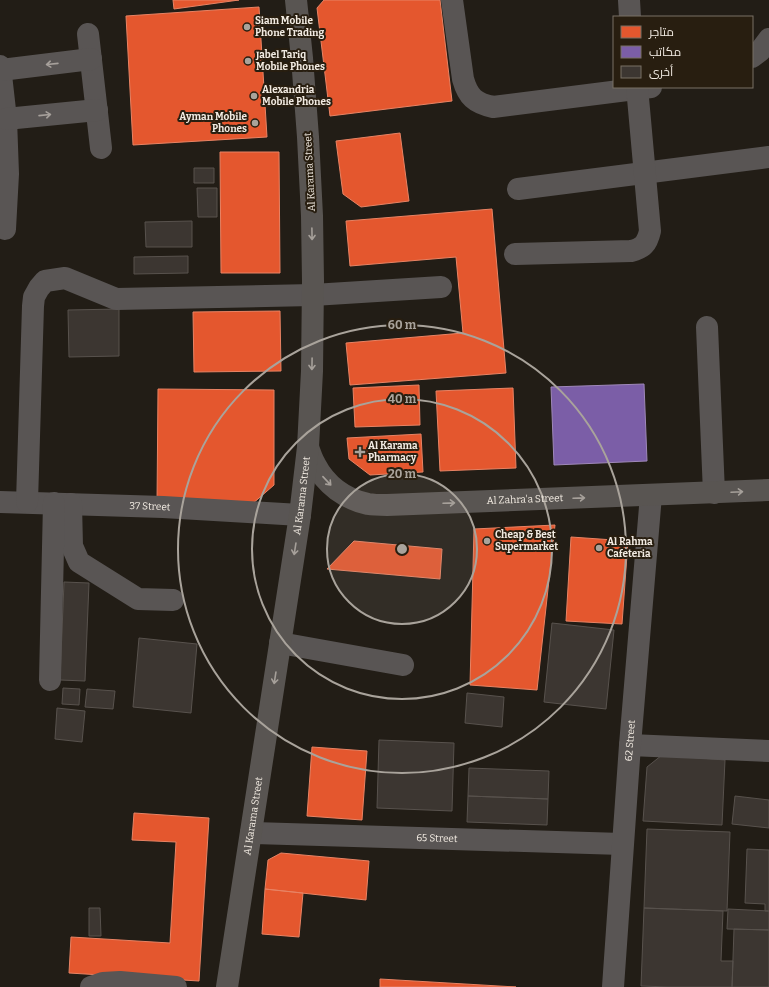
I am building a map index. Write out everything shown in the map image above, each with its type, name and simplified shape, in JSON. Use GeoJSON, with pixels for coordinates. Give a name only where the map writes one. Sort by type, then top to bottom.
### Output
{"type":"FeatureCollection","features":[{"type":"Feature","properties":{"kind":"main road","name":"Al Karama Street"},"geometry":{"type":"LineString","coordinates":[[227,987],[300,515],[308,447],[312,371],[312,216],[308,137],[296,0]]}},
{"type":"Feature","properties":{"kind":"main road","name":"Al Zahra'a Street"},"geometry":{"type":"LineString","coordinates":[[308,447],[314,464],[324,478],[337,491],[352,500],[369,504],[387,505],[769,490]]}},
{"type":"Feature","properties":{"kind":"street"},"geometry":{"type":"LineString","coordinates":[[452,0],[462,79],[466,90],[473,99],[482,105],[493,107],[642,88],[645,173],[650,231],[649,239],[645,245],[631,251],[514,254]]}},
{"type":"Feature","properties":{"kind":"street"},"geometry":{"type":"LineString","coordinates":[[629,0],[630,16]]}},
{"type":"Feature","properties":{"kind":"street"},"geometry":{"type":"LineString","coordinates":[[88,34],[101,148]]}},
{"type":"Feature","properties":{"kind":"street"},"geometry":{"type":"LineString","coordinates":[[753,56],[760,51],[769,39]]}},
{"type":"Feature","properties":{"kind":"street"},"geometry":{"type":"LineString","coordinates":[[5,228],[8,174],[6,119],[0,68],[91,59]]}},
{"type":"Feature","properties":{"kind":"street"},"geometry":{"type":"LineString","coordinates":[[6,119],[97,110]]}},
{"type":"Feature","properties":{"kind":"street"},"geometry":{"type":"LineString","coordinates":[[518,189],[769,157]]}},
{"type":"Feature","properties":{"kind":"street"},"geometry":{"type":"LineString","coordinates":[[27,502],[33,306],[34,297],[45,281],[65,278],[116,299],[313,295],[441,287]]}},
{"type":"Feature","properties":{"kind":"street"},"geometry":{"type":"LineString","coordinates":[[707,327],[714,493]]}},
{"type":"Feature","properties":{"kind":"street","name":"62 Street"},"geometry":{"type":"LineString","coordinates":[[613,987],[622,844],[651,495]]}},
{"type":"Feature","properties":{"kind":"street","name":"37 Street"},"geometry":{"type":"LineString","coordinates":[[0,502],[163,507],[300,515]]}},
{"type":"Feature","properties":{"kind":"street"},"geometry":{"type":"LineString","coordinates":[[63,503],[72,546],[79,562],[138,598],[173,600]]}},
{"type":"Feature","properties":{"kind":"street"},"geometry":{"type":"LineString","coordinates":[[50,680],[63,503]]}},
{"type":"Feature","properties":{"kind":"street"},"geometry":{"type":"LineString","coordinates":[[280,643],[403,665]]}},
{"type":"Feature","properties":{"kind":"street"},"geometry":{"type":"LineString","coordinates":[[630,745],[769,751]]}},
{"type":"Feature","properties":{"kind":"street","name":"65 Street"},"geometry":{"type":"LineString","coordinates":[[251,833],[622,844]]}},
{"type":"Feature","properties":{"kind":"street"},"geometry":{"type":"LineString","coordinates":[[91,987],[103,983],[120,982],[176,987]]}},
{"type":"Feature","properties":{"kind":"building: متاجر"},"geometry":{"type":"Polygon","coordinates":[[[173,0],[239,0],[174,9],[173,0]]]}},
{"type":"Feature","properties":{"kind":"building: متاجر"},"geometry":{"type":"Polygon","coordinates":[[[324,0],[440,0],[452,101],[330,116],[317,8],[324,0]]]}},
{"type":"Feature","properties":{"kind":"building: متاجر"},"geometry":{"type":"Polygon","coordinates":[[[259,7],[267,137],[133,145],[126,16],[259,7]]]}},
{"type":"Feature","properties":{"kind":"building: متاجر"},"geometry":{"type":"Polygon","coordinates":[[[400,133],[409,201],[361,207],[343,194],[336,141],[400,133]]]}},
{"type":"Feature","properties":{"kind":"building: متاجر"},"geometry":{"type":"Polygon","coordinates":[[[220,152],[279,152],[280,273],[221,273],[220,152]]]}},
{"type":"Feature","properties":{"kind":"building: متاجر"},"geometry":{"type":"Polygon","coordinates":[[[492,209],[506,373],[350,385],[346,343],[463,333],[456,257],[350,266],[346,221],[492,209]]]}},
{"type":"Feature","properties":{"kind":"building: متاجر"},"geometry":{"type":"Polygon","coordinates":[[[280,311],[281,371],[194,372],[193,312],[280,311]]]}},
{"type":"Feature","properties":{"kind":"building: متاجر"},"geometry":{"type":"Polygon","coordinates":[[[419,385],[420,425],[355,427],[353,388],[419,385]]]}},
{"type":"Feature","properties":{"kind":"building: متاجر"},"geometry":{"type":"Polygon","coordinates":[[[513,388],[516,468],[440,471],[436,391],[513,388]]]}},
{"type":"Feature","properties":{"kind":"building: متاجر"},"geometry":{"type":"Polygon","coordinates":[[[158,389],[274,390],[274,485],[251,505],[157,503],[158,389]]]}},
{"type":"Feature","properties":{"kind":"building: متاجر"},"geometry":{"type":"Polygon","coordinates":[[[421,434],[423,472],[370,475],[349,459],[347,438],[421,434]]]}},
{"type":"Feature","properties":{"kind":"building: متاجر"},"geometry":{"type":"Polygon","coordinates":[[[555,525],[537,690],[470,685],[474,529],[555,525]]]}},
{"type":"Feature","properties":{"kind":"building: متاجر"},"geometry":{"type":"Polygon","coordinates":[[[571,537],[628,541],[622,624],[566,621],[571,537]]]}},
{"type":"Feature","properties":{"kind":"building: متاجر"},"geometry":{"type":"Polygon","coordinates":[[[354,541],[442,549],[440,579],[327,569],[354,541]]]}},
{"type":"Feature","properties":{"kind":"building: متاجر"},"geometry":{"type":"Polygon","coordinates":[[[312,747],[367,751],[362,820],[307,816],[312,747]]]}},
{"type":"Feature","properties":{"kind":"building: متاجر"},"geometry":{"type":"Polygon","coordinates":[[[134,813],[209,818],[199,981],[69,973],[71,937],[170,943],[176,842],[132,840],[134,813]]]}},
{"type":"Feature","properties":{"kind":"building: متاجر"},"geometry":{"type":"Polygon","coordinates":[[[281,853],[369,861],[366,900],[265,889],[268,860],[281,853]]]}},
{"type":"Feature","properties":{"kind":"building: متاجر"},"geometry":{"type":"Polygon","coordinates":[[[265,889],[303,893],[299,937],[262,934],[265,889]]]}},
{"type":"Feature","properties":{"kind":"building: متاجر"},"geometry":{"type":"Polygon","coordinates":[[[380,979],[516,987],[380,987],[380,979]]]}},
{"type":"Feature","properties":{"kind":"building: مكاتب"},"geometry":{"type":"Polygon","coordinates":[[[644,384],[647,461],[554,465],[551,387],[644,384]]]}},
{"type":"Feature","properties":{"kind":"building: أخرى"},"geometry":{"type":"Polygon","coordinates":[[[194,168],[214,168],[214,183],[194,183],[194,168]]]}},
{"type":"Feature","properties":{"kind":"building: أخرى"},"geometry":{"type":"Polygon","coordinates":[[[197,188],[217,188],[217,217],[198,217],[197,188]]]}},
{"type":"Feature","properties":{"kind":"building: أخرى"},"geometry":{"type":"Polygon","coordinates":[[[192,221],[192,247],[146,247],[145,222],[192,221]]]}},
{"type":"Feature","properties":{"kind":"building: أخرى"},"geometry":{"type":"Polygon","coordinates":[[[188,256],[188,273],[134,274],[134,257],[188,256]]]}},
{"type":"Feature","properties":{"kind":"building: أخرى"},"geometry":{"type":"Polygon","coordinates":[[[119,309],[119,356],[69,357],[68,310],[119,309]]]}},
{"type":"Feature","properties":{"kind":"building: أخرى"},"geometry":{"type":"Polygon","coordinates":[[[64,582],[89,583],[85,681],[60,680],[64,582]]]}},
{"type":"Feature","properties":{"kind":"building: أخرى"},"geometry":{"type":"Polygon","coordinates":[[[552,623],[614,630],[606,709],[544,702],[552,623]]]}},
{"type":"Feature","properties":{"kind":"building: أخرى"},"geometry":{"type":"Polygon","coordinates":[[[139,638],[197,644],[191,713],[133,707],[139,638]]]}},
{"type":"Feature","properties":{"kind":"building: أخرى"},"geometry":{"type":"Polygon","coordinates":[[[63,688],[80,689],[79,705],[62,704],[63,688]]]}},
{"type":"Feature","properties":{"kind":"building: أخرى"},"geometry":{"type":"Polygon","coordinates":[[[87,689],[115,691],[113,709],[85,707],[87,689]]]}},
{"type":"Feature","properties":{"kind":"building: أخرى"},"geometry":{"type":"Polygon","coordinates":[[[467,693],[504,697],[502,727],[465,723],[467,693]]]}},
{"type":"Feature","properties":{"kind":"building: أخرى"},"geometry":{"type":"Polygon","coordinates":[[[57,708],[85,711],[82,742],[55,739],[57,708]]]}},
{"type":"Feature","properties":{"kind":"building: أخرى"},"geometry":{"type":"Polygon","coordinates":[[[379,740],[454,743],[452,811],[377,808],[379,740]]]}},
{"type":"Feature","properties":{"kind":"building: أخرى"},"geometry":{"type":"Polygon","coordinates":[[[662,755],[725,760],[722,825],[643,821],[647,767],[662,755]]]}},
{"type":"Feature","properties":{"kind":"building: أخرى"},"geometry":{"type":"Polygon","coordinates":[[[469,768],[549,771],[548,799],[468,796],[469,768]]]}},
{"type":"Feature","properties":{"kind":"building: أخرى"},"geometry":{"type":"Polygon","coordinates":[[[468,796],[548,799],[547,825],[467,822],[468,796]]]}},
{"type":"Feature","properties":{"kind":"building: أخرى"},"geometry":{"type":"Polygon","coordinates":[[[735,796],[769,800],[769,828],[732,824],[735,796]]]}},
{"type":"Feature","properties":{"kind":"building: أخرى"},"geometry":{"type":"Polygon","coordinates":[[[647,829],[730,832],[727,911],[644,908],[647,829]]]}},
{"type":"Feature","properties":{"kind":"building: أخرى"},"geometry":{"type":"Polygon","coordinates":[[[747,849],[769,850],[769,911],[765,911],[765,904],[745,903],[747,849]]]}},
{"type":"Feature","properties":{"kind":"building: أخرى"},"geometry":{"type":"Polygon","coordinates":[[[89,908],[100,908],[101,936],[89,936],[89,908]]]}},
{"type":"Feature","properties":{"kind":"building: أخرى"},"geometry":{"type":"Polygon","coordinates":[[[644,908],[723,911],[721,961],[733,961],[732,987],[641,986],[644,908]]]}},
{"type":"Feature","properties":{"kind":"building: أخرى"},"geometry":{"type":"Polygon","coordinates":[[[728,909],[769,911],[769,930],[727,929],[728,909]]]}},
{"type":"Feature","properties":{"kind":"building: أخرى"},"geometry":{"type":"Polygon","coordinates":[[[734,929],[769,930],[769,987],[732,987],[734,929]]]}},
{"type":"Feature","properties":{"kind":"place","name":"Siam Mobile Phone Trading"},"geometry":{"type":"Point","coordinates":[247,27]}},
{"type":"Feature","properties":{"kind":"place","name":"Jabel Tariq Mobile Phones"},"geometry":{"type":"Point","coordinates":[248,61]}},
{"type":"Feature","properties":{"kind":"place","name":"Alexandria Mobile Phones"},"geometry":{"type":"Point","coordinates":[254,96]}},
{"type":"Feature","properties":{"kind":"place","name":"Ayman Mobile Phones"},"geometry":{"type":"Point","coordinates":[255,123]}},
{"type":"Feature","properties":{"kind":"place","name":"Al Karama Pharmacy"},"geometry":{"type":"Point","coordinates":[360,452]}},
{"type":"Feature","properties":{"kind":"place","name":"Cheap & Best Supermarket"},"geometry":{"type":"Point","coordinates":[487,541]}},
{"type":"Feature","properties":{"kind":"place","name":"Al Rahma Cafeteria"},"geometry":{"type":"Point","coordinates":[599,548]}}]}
